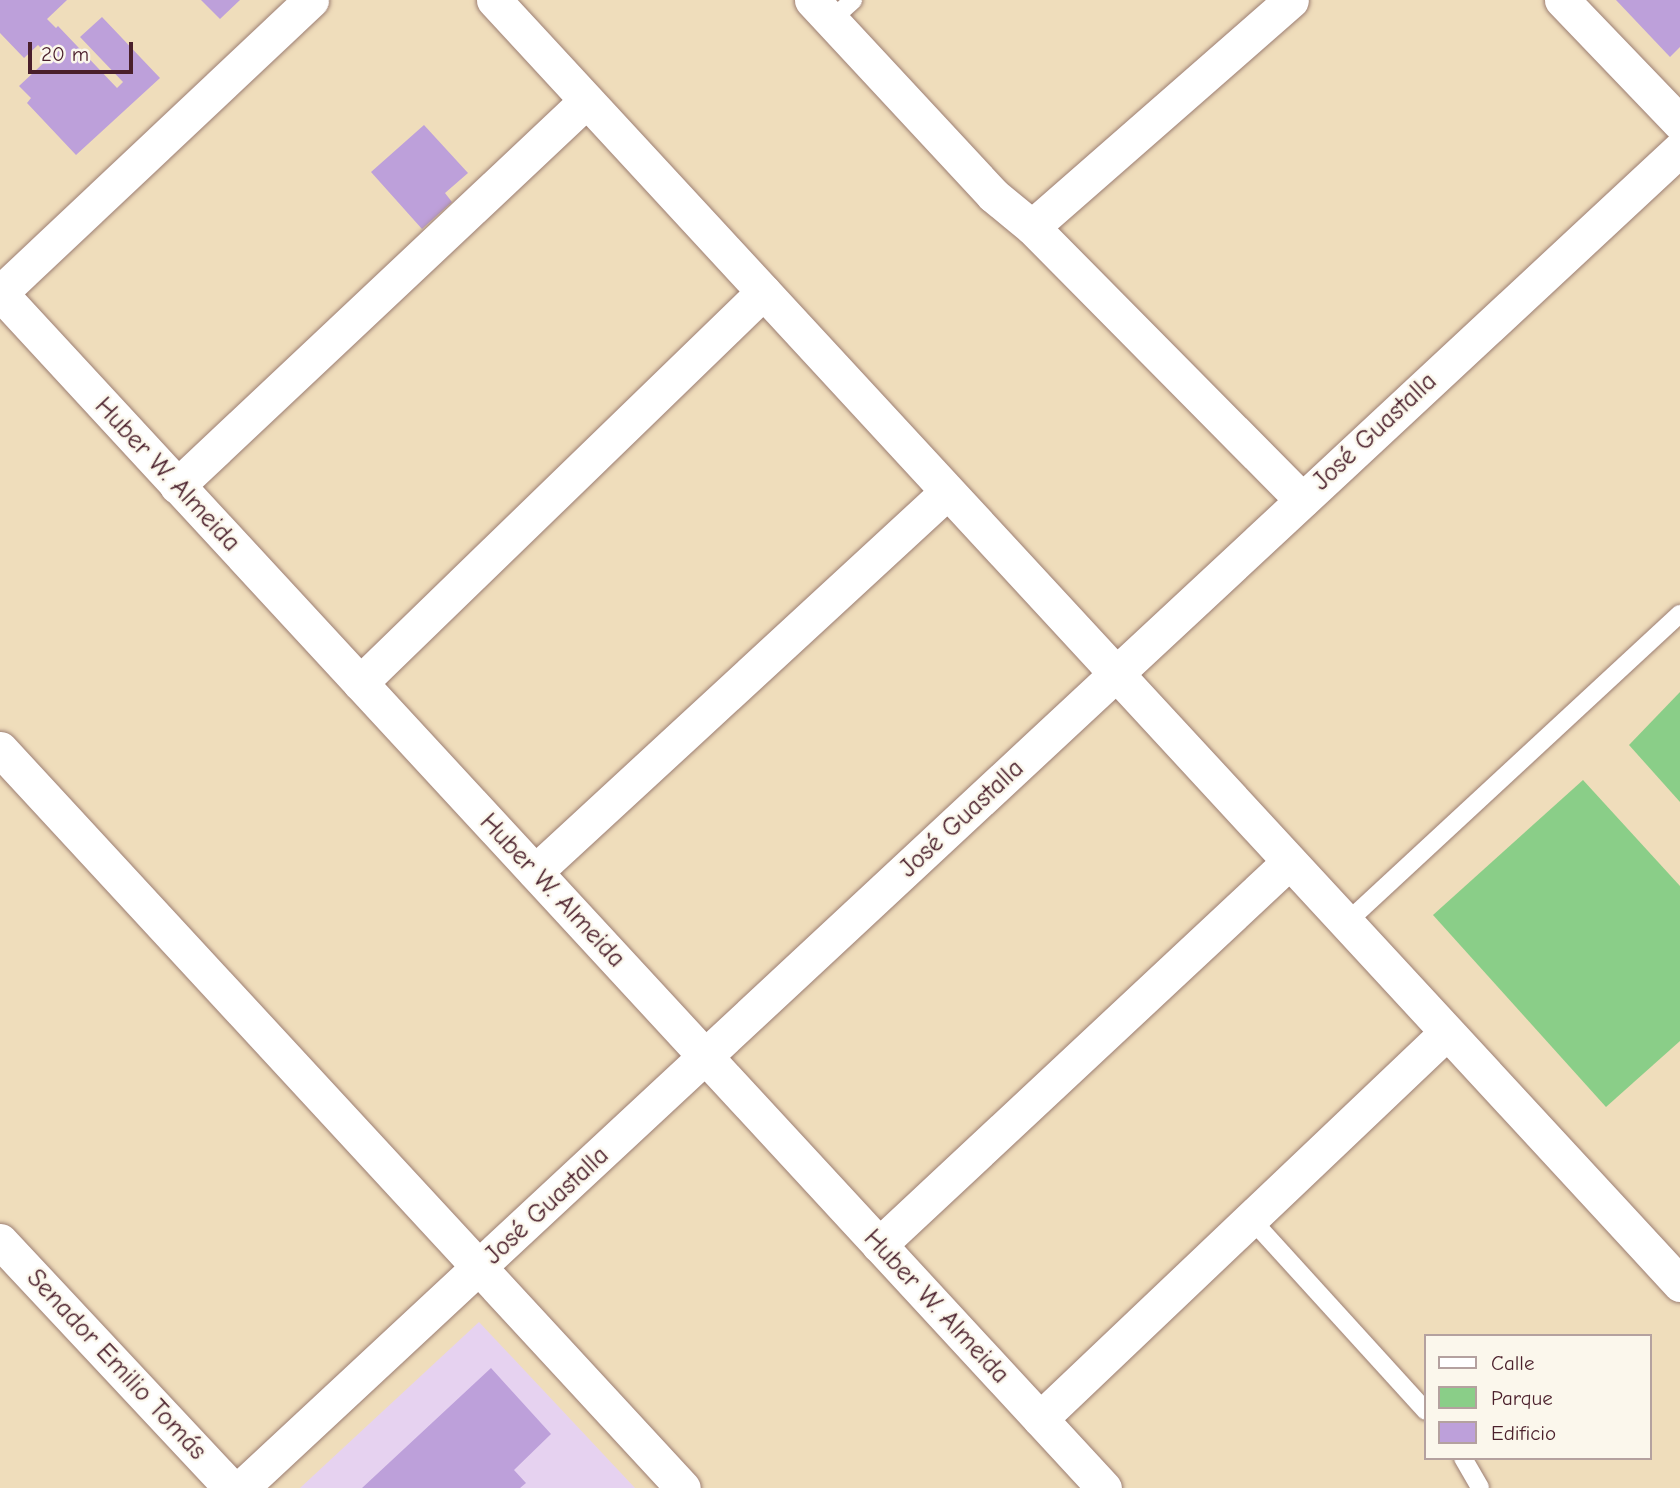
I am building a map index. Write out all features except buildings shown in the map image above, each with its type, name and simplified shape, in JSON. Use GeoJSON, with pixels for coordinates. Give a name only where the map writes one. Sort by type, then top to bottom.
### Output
{"type":"FeatureCollection","features":[{"type":"Feature","properties":{"kind":"street"},"geometry":{"type":"LineString","coordinates":[[0,293],[312,0]]}},
{"type":"Feature","properties":{"kind":"street"},"geometry":{"type":"LineString","coordinates":[[495,0],[1680,1284]]}},
{"type":"Feature","properties":{"kind":"street"},"geometry":{"type":"LineString","coordinates":[[1032,226],[1291,0]]}},
{"type":"Feature","properties":{"kind":"street"},"geometry":{"type":"LineString","coordinates":[[1562,0],[1680,123]]}},
{"type":"Feature","properties":{"kind":"street"},"geometry":{"type":"LineString","coordinates":[[832,7],[993,195],[1032,226],[1302,500]]}},
{"type":"Feature","properties":{"kind":"street"},"geometry":{"type":"LineString","coordinates":[[177,486],[586,101]]}},
{"type":"Feature","properties":{"kind":"street","name":"José Guastalla"},"geometry":{"type":"LineString","coordinates":[[241,1488],[1680,149]]}},
{"type":"Feature","properties":{"kind":"street"},"geometry":{"type":"LineString","coordinates":[[360,683],[763,292]]}},
{"type":"Feature","properties":{"kind":"street","name":"Huber W. Almeida"},"geometry":{"type":"LineString","coordinates":[[0,293],[1104,1488]]}},
{"type":"Feature","properties":{"kind":"street"},"geometry":{"type":"LineString","coordinates":[[534,872],[947,492]]}},
{"type":"Feature","properties":{"kind":"street"},"geometry":{"type":"LineString","coordinates":[[0,749],[683,1488]]}},
{"type":"Feature","properties":{"kind":"street"},"geometry":{"type":"LineString","coordinates":[[879,1245],[1289,862]]}},
{"type":"Feature","properties":{"kind":"street"},"geometry":{"type":"LineString","coordinates":[[1040,1419],[1446,1033]]}},
{"type":"Feature","properties":{"kind":"street","name":"Senador Emilio Tomás"},"geometry":{"type":"LineString","coordinates":[[0,1241],[231,1488]]}},
{"type":"Feature","properties":{"kind":"lane"},"geometry":{"type":"LineString","coordinates":[[1346,923],[1680,614]]}},
{"type":"Feature","properties":{"kind":"lane"},"geometry":{"type":"LineString","coordinates":[[1252,1220],[1424,1409]]}},
{"type":"Feature","properties":{"kind":"lane"},"geometry":{"type":"LineString","coordinates":[[1463,1460],[1480,1488]]}},
{"type":"Feature","properties":{"kind":"shaded area"},"geometry":{"type":"Polygon","coordinates":[[[479,1322],[635,1488],[300,1488],[479,1322]]]}},
{"type":"Feature","properties":{"kind":"green space"},"geometry":{"type":"Polygon","coordinates":[[[1680,692],[1680,802],[1629,745],[1680,692]]]}},
{"type":"Feature","properties":{"kind":"green space"},"geometry":{"type":"Polygon","coordinates":[[[1583,780],[1680,886],[1680,1041],[1606,1107],[1433,915],[1583,780]]]}}]}
